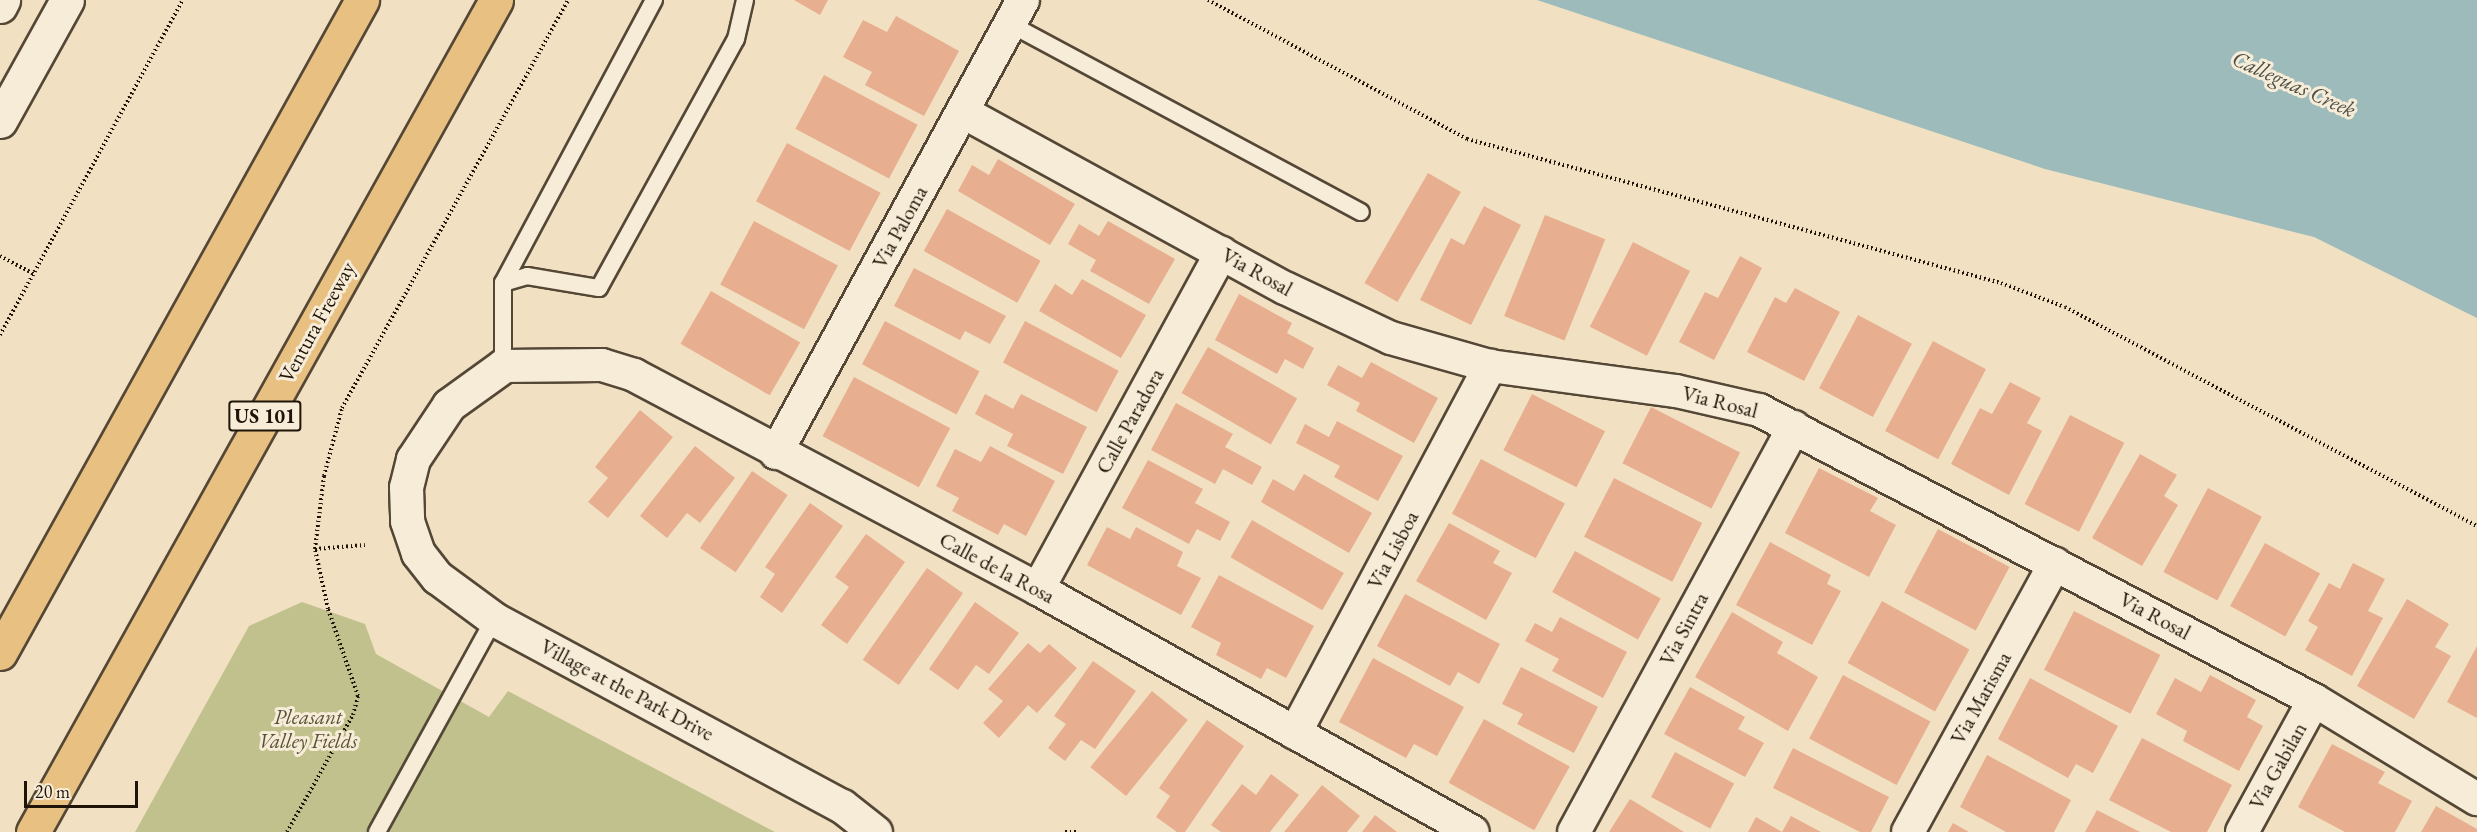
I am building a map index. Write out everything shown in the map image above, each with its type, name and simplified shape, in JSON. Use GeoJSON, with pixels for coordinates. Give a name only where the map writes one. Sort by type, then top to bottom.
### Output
{"type":"FeatureCollection","features":[{"type":"Feature","properties":{"kind":"highway"},"geometry":{"type":"LineString","coordinates":[[0,653],[362,0]]}},
{"type":"Feature","properties":{"kind":"highway","name":"Ventura Freeway"},"geometry":{"type":"LineString","coordinates":[[33,832],[496,0]]}},
{"type":"Feature","properties":{"kind":"street"},"geometry":{"type":"LineString","coordinates":[[0,6],[3,0]]}},
{"type":"Feature","properties":{"kind":"street"},"geometry":{"type":"LineString","coordinates":[[0,122],[67,0]]}},
{"type":"Feature","properties":{"kind":"street","name":"Via Paloma"},"geometry":{"type":"LineString","coordinates":[[776,453],[1017,12]]}},
{"type":"Feature","properties":{"kind":"street","name":"Via Rosal"},"geometry":{"type":"LineString","coordinates":[[963,112],[1221,253],[1391,338],[1490,366],[1726,399],[1794,427],[2314,700],[2477,799]]}},
{"type":"Feature","properties":{"kind":"street","name":"Calle Paradora"},"geometry":{"type":"LineString","coordinates":[[1038,589],[1221,253]]}},
{"type":"Feature","properties":{"kind":"street","name":"Calle de la Rosa"},"geometry":{"type":"LineString","coordinates":[[503,366],[602,365],[634,375],[776,453],[1038,589],[1473,832]]}},
{"type":"Feature","properties":{"kind":"street","name":"Village at the Park Drive"},"geometry":{"type":"LineString","coordinates":[[503,366],[449,405],[426,433],[406,488],[407,521],[418,553],[437,577],[495,620],[842,806],[875,832]]}},
{"type":"Feature","properties":{"kind":"street","name":"Via Lisboa"},"geometry":{"type":"LineString","coordinates":[[1295,733],[1490,366]]}},
{"type":"Feature","properties":{"kind":"street","name":"Via Sintra"},"geometry":{"type":"LineString","coordinates":[[1574,832],[1794,427]]}},
{"type":"Feature","properties":{"kind":"street","name":"Via Marisma"},"geometry":{"type":"LineString","coordinates":[[1908,832],[2055,564]]}},
{"type":"Feature","properties":{"kind":"street","name":"Via Gabilan"},"geometry":{"type":"LineString","coordinates":[[2242,832],[2314,700]]}},
{"type":"Feature","properties":{"kind":"lane"},"geometry":{"type":"LineString","coordinates":[[503,366],[503,283],[654,0]]}},
{"type":"Feature","properties":{"kind":"lane"},"geometry":{"type":"LineString","coordinates":[[503,283],[527,276],[599,288],[736,39],[745,0]]}},
{"type":"Feature","properties":{"kind":"lane"},"geometry":{"type":"LineString","coordinates":[[1017,12],[1361,212]]}},
{"type":"Feature","properties":{"kind":"lane"},"geometry":{"type":"LineString","coordinates":[[378,832],[495,620]]}},
{"type":"Feature","properties":{"kind":"path"},"geometry":{"type":"LineString","coordinates":[[0,335],[183,0]]}},
{"type":"Feature","properties":{"kind":"path"},"geometry":{"type":"LineString","coordinates":[[287,832],[353,715],[358,696],[328,609],[315,549],[324,476],[342,408],[568,0]]}},
{"type":"Feature","properties":{"kind":"path"},"geometry":{"type":"LineString","coordinates":[[1208,0],[1467,140],[2001,283],[2065,307],[2477,526]]}},
{"type":"Feature","properties":{"kind":"path"},"geometry":{"type":"LineString","coordinates":[[0,256],[34,274]]}},
{"type":"Feature","properties":{"kind":"path"},"geometry":{"type":"LineString","coordinates":[[315,549],[365,545]]}},
{"type":"Feature","properties":{"kind":"path"},"geometry":{"type":"LineString","coordinates":[[1065,832],[1079,832]]}},
{"type":"Feature","properties":{"kind":"green space","name":"Pleasant Valley Fields"},"geometry":{"type":"Polygon","coordinates":[[[302,602],[365,624],[376,654],[489,717],[508,691],[775,832],[135,832],[249,626],[302,602]]]}},
{"type":"Feature","properties":{"kind":"water","name":"Calleguas Creek"},"geometry":{"type":"Polygon","coordinates":[[[1537,0],[2477,0],[2477,318],[2314,237],[2045,169],[1537,0]]]}},
{"type":"Feature","properties":{"kind":"building"},"geometry":{"type":"Polygon","coordinates":[[[794,0],[828,0],[820,15],[794,0]]]}},
{"type":"Feature","properties":{"kind":"building"},"geometry":{"type":"Polygon","coordinates":[[[896,16],[959,51],[924,116],[865,85],[872,72],[843,57],[863,20],[887,32],[896,16]]]}},
{"type":"Feature","properties":{"kind":"building"},"geometry":{"type":"Polygon","coordinates":[[[824,75],[918,125],[889,179],[795,129],[824,75]]]}},
{"type":"Feature","properties":{"kind":"building"},"geometry":{"type":"Polygon","coordinates":[[[787,143],[881,193],[850,251],[756,201],[787,143]]]}},
{"type":"Feature","properties":{"kind":"building"},"geometry":{"type":"Polygon","coordinates":[[[998,159],[1075,204],[1050,245],[958,191],[972,165],[989,175],[998,159]]]}},
{"type":"Feature","properties":{"kind":"building"},"geometry":{"type":"Polygon","coordinates":[[[1428,173],[1461,192],[1397,302],[1364,283],[1428,173]]]}},
{"type":"Feature","properties":{"kind":"building"},"geometry":{"type":"Polygon","coordinates":[[[1484,206],[1521,225],[1471,325],[1420,300],[1451,238],[1464,245],[1484,206]]]}},
{"type":"Feature","properties":{"kind":"building"},"geometry":{"type":"Polygon","coordinates":[[[947,209],[1041,261],[1017,303],[924,251],[947,209]]]}},
{"type":"Feature","properties":{"kind":"building"},"geometry":{"type":"Polygon","coordinates":[[[1545,215],[1605,239],[1564,340],[1504,316],[1545,215]]]}},
{"type":"Feature","properties":{"kind":"building"},"geometry":{"type":"Polygon","coordinates":[[[754,221],[838,266],[804,329],[720,285],[754,221]]]}},
{"type":"Feature","properties":{"kind":"building"},"geometry":{"type":"Polygon","coordinates":[[[1108,221],[1175,259],[1149,304],[1090,271],[1096,260],[1068,244],[1079,224],[1099,236],[1108,221]]]}},
{"type":"Feature","properties":{"kind":"building"},"geometry":{"type":"Polygon","coordinates":[[[1633,242],[1690,271],[1647,356],[1590,327],[1633,242]]]}},
{"type":"Feature","properties":{"kind":"building"},"geometry":{"type":"Polygon","coordinates":[[[1740,256],[1762,268],[1714,360],[1679,342],[1705,292],[1718,298],[1740,256]]]}},
{"type":"Feature","properties":{"kind":"building"},"geometry":{"type":"Polygon","coordinates":[[[914,268],[1006,316],[990,344],[965,331],[960,340],[894,306],[914,268]]]}},
{"type":"Feature","properties":{"kind":"building"},"geometry":{"type":"Polygon","coordinates":[[[1082,279],[1146,315],[1121,358],[1039,311],[1055,284],[1072,295],[1082,279]]]}},
{"type":"Feature","properties":{"kind":"building"},"geometry":{"type":"Polygon","coordinates":[[[1795,288],[1840,312],[1804,381],[1747,352],[1775,297],[1786,303],[1795,288]]]}},
{"type":"Feature","properties":{"kind":"building"},"geometry":{"type":"Polygon","coordinates":[[[711,291],[800,342],[770,395],[680,344],[711,291]]]}},
{"type":"Feature","properties":{"kind":"building"},"geometry":{"type":"Polygon","coordinates":[[[1239,294],[1292,323],[1287,333],[1314,348],[1303,369],[1285,359],[1277,374],[1215,340],[1239,294]]]}},
{"type":"Feature","properties":{"kind":"building"},"geometry":{"type":"Polygon","coordinates":[[[1858,315],[1912,344],[1873,417],[1819,388],[1858,315]]]}},
{"type":"Feature","properties":{"kind":"building"},"geometry":{"type":"Polygon","coordinates":[[[885,321],[979,371],[956,414],[862,364],[885,321]]]}},
{"type":"Feature","properties":{"kind":"building"},"geometry":{"type":"Polygon","coordinates":[[[1025,321],[1119,371],[1097,412],[1003,362],[1025,321]]]}},
{"type":"Feature","properties":{"kind":"building"},"geometry":{"type":"Polygon","coordinates":[[[1933,341],[1986,369],[1938,459],[1885,431],[1933,341]]]}},
{"type":"Feature","properties":{"kind":"building"},"geometry":{"type":"Polygon","coordinates":[[[1208,347],[1297,398],[1271,444],[1182,393],[1208,347]]]}},
{"type":"Feature","properties":{"kind":"building"},"geometry":{"type":"Polygon","coordinates":[[[1371,362],[1438,398],[1414,443],[1356,411],[1360,403],[1327,385],[1338,365],[1362,378],[1371,362]]]}},
{"type":"Feature","properties":{"kind":"building"},"geometry":{"type":"Polygon","coordinates":[[[854,377],[950,428],[919,487],[823,436],[854,377]]]}},
{"type":"Feature","properties":{"kind":"building"},"geometry":{"type":"Polygon","coordinates":[[[2010,382],[2041,398],[2027,423],[2042,431],[2009,495],[1951,464],[1980,408],[1992,414],[2010,382]]]}},
{"type":"Feature","properties":{"kind":"building"},"geometry":{"type":"Polygon","coordinates":[[[985,394],[1013,409],[1021,394],[1087,427],[1063,474],[1007,446],[1013,434],[975,414],[985,394]]]}},
{"type":"Feature","properties":{"kind":"building"},"geometry":{"type":"Polygon","coordinates":[[[1532,394],[1605,431],[1576,487],[1503,450],[1532,394]]]}},
{"type":"Feature","properties":{"kind":"building"},"geometry":{"type":"Polygon","coordinates":[[[1176,403],[1233,434],[1225,447],[1262,467],[1252,485],[1223,469],[1215,484],[1151,450],[1176,403]]]}},
{"type":"Feature","properties":{"kind":"building"},"geometry":{"type":"Polygon","coordinates":[[[1651,407],[1740,452],[1711,509],[1622,463],[1651,407]]]}},
{"type":"Feature","properties":{"kind":"building"},"geometry":{"type":"Polygon","coordinates":[[[640,410],[673,437],[608,518],[588,502],[608,478],[595,467],[640,410]]]}},
{"type":"Feature","properties":{"kind":"building"},"geometry":{"type":"Polygon","coordinates":[[[2070,415],[2124,443],[2079,532],[2025,504],[2070,415]]]}},
{"type":"Feature","properties":{"kind":"building"},"geometry":{"type":"Polygon","coordinates":[[[1337,421],[1403,456],[1378,501],[1334,477],[1340,466],[1296,443],[1305,424],[1329,437],[1337,421]]]}},
{"type":"Feature","properties":{"kind":"building"},"geometry":{"type":"Polygon","coordinates":[[[695,446],[735,478],[700,523],[687,513],[667,538],[640,516],[695,446]]]}},
{"type":"Feature","properties":{"kind":"building"},"geometry":{"type":"Polygon","coordinates":[[[990,446],[1055,481],[1026,536],[1004,524],[998,535],[952,511],[959,498],[936,486],[955,449],[981,462],[990,446]]]}},
{"type":"Feature","properties":{"kind":"building"},"geometry":{"type":"Polygon","coordinates":[[[2140,454],[2177,475],[2164,496],[2178,505],[2142,566],[2092,538],[2140,454]]]}},
{"type":"Feature","properties":{"kind":"building"},"geometry":{"type":"Polygon","coordinates":[[[1481,459],[1565,504],[1536,558],[1452,514],[1481,459]]]}},
{"type":"Feature","properties":{"kind":"building"},"geometry":{"type":"Polygon","coordinates":[[[1148,460],[1203,489],[1195,503],[1230,522],[1220,541],[1197,529],[1189,544],[1122,508],[1148,460]]]}},
{"type":"Feature","properties":{"kind":"building"},"geometry":{"type":"Polygon","coordinates":[[[1819,468],[1878,498],[1870,511],[1896,525],[1869,577],[1785,533],[1819,468]]]}},
{"type":"Feature","properties":{"kind":"building"},"geometry":{"type":"Polygon","coordinates":[[[752,471],[788,495],[736,572],[700,548],[752,471]]]}},
{"type":"Feature","properties":{"kind":"building"},"geometry":{"type":"Polygon","coordinates":[[[1304,474],[1372,513],[1349,553],[1261,502],[1273,479],[1294,491],[1304,474]]]}},
{"type":"Feature","properties":{"kind":"building"},"geometry":{"type":"Polygon","coordinates":[[[1614,478],[1702,523],[1672,582],[1584,537],[1614,478]]]}},
{"type":"Feature","properties":{"kind":"building"},"geometry":{"type":"Polygon","coordinates":[[[2208,488],[2262,517],[2217,601],[2163,572],[2208,488]]]}},
{"type":"Feature","properties":{"kind":"building"},"geometry":{"type":"Polygon","coordinates":[[[810,503],[843,526],[782,613],[760,597],[775,574],[765,567],[810,503]]]}},
{"type":"Feature","properties":{"kind":"building"},"geometry":{"type":"Polygon","coordinates":[[[1252,520],[1344,573],[1322,610],[1230,557],[1252,520]]]}},
{"type":"Feature","properties":{"kind":"building"},"geometry":{"type":"Polygon","coordinates":[[[1449,523],[1500,551],[1493,563],[1512,573],[1486,620],[1416,581],[1449,523]]]}},
{"type":"Feature","properties":{"kind":"building"},"geometry":{"type":"Polygon","coordinates":[[[1107,527],[1130,539],[1136,527],[1183,552],[1177,566],[1201,578],[1181,615],[1087,565],[1107,527]]]}},
{"type":"Feature","properties":{"kind":"building"},"geometry":{"type":"Polygon","coordinates":[[[1938,529],[2010,567],[1976,631],[1904,593],[1938,529]]]}},
{"type":"Feature","properties":{"kind":"building"},"geometry":{"type":"Polygon","coordinates":[[[866,534],[905,562],[847,644],[821,625],[849,587],[835,577],[866,534]]]}},
{"type":"Feature","properties":{"kind":"building"},"geometry":{"type":"Polygon","coordinates":[[[1770,542],[1831,575],[1827,584],[1841,591],[1812,645],[1736,605],[1770,542]]]}},
{"type":"Feature","properties":{"kind":"building"},"geometry":{"type":"Polygon","coordinates":[[[2265,543],[2320,574],[2285,637],[2230,606],[2265,543]]]}},
{"type":"Feature","properties":{"kind":"building"},"geometry":{"type":"Polygon","coordinates":[[[1575,551],[1661,599],[1638,640],[1552,592],[1575,551]]]}},
{"type":"Feature","properties":{"kind":"building"},"geometry":{"type":"Polygon","coordinates":[[[2353,563],[2385,579],[2368,611],[2383,618],[2352,676],[2305,650],[2318,627],[2308,621],[2329,583],[2340,589],[2353,563]]]}},
{"type":"Feature","properties":{"kind":"building"},"geometry":{"type":"Polygon","coordinates":[[[927,568],[963,593],[899,685],[863,660],[927,568]]]}},
{"type":"Feature","properties":{"kind":"building"},"geometry":{"type":"Polygon","coordinates":[[[1219,575],[1314,626],[1286,678],[1267,668],[1261,679],[1216,655],[1221,643],[1191,627],[1219,575]]]}},
{"type":"Feature","properties":{"kind":"building"},"geometry":{"type":"Polygon","coordinates":[[[1405,594],[1500,644],[1479,684],[1458,672],[1450,686],[1377,646],[1405,594]]]}},
{"type":"Feature","properties":{"kind":"building"},"geometry":{"type":"Polygon","coordinates":[[[2407,599],[2449,624],[2435,647],[2451,656],[2414,719],[2357,686],[2407,599]]]}},
{"type":"Feature","properties":{"kind":"building"},"geometry":{"type":"Polygon","coordinates":[[[1882,601],[1969,649],[1935,712],[1848,663],[1882,601]]]}},
{"type":"Feature","properties":{"kind":"building"},"geometry":{"type":"Polygon","coordinates":[[[975,602],[1019,633],[989,674],[976,665],[958,690],[929,669],[975,602]]]}},
{"type":"Feature","properties":{"kind":"building"},"geometry":{"type":"Polygon","coordinates":[[[2074,611],[2160,655],[2130,714],[2044,670],[2074,611]]]}},
{"type":"Feature","properties":{"kind":"building"},"geometry":{"type":"Polygon","coordinates":[[[1732,612],[1783,642],[1777,653],[1818,677],[1788,731],[1695,677],[1732,612]]]}},
{"type":"Feature","properties":{"kind":"building"},"geometry":{"type":"Polygon","coordinates":[[[1560,617],[1627,652],[1603,698],[1552,671],[1559,659],[1525,641],[1535,623],[1552,632],[1560,617]]]}},
{"type":"Feature","properties":{"kind":"building"},"geometry":{"type":"Polygon","coordinates":[[[1028,643],[1040,653],[1049,644],[1077,668],[1037,713],[1028,705],[999,738],[983,723],[1003,701],[988,689],[1028,643]]]}},
{"type":"Feature","properties":{"kind":"building"},"geometry":{"type":"Polygon","coordinates":[[[2477,646],[2477,718],[2447,702],[2477,646]]]}},
{"type":"Feature","properties":{"kind":"building"},"geometry":{"type":"Polygon","coordinates":[[[1373,658],[1464,707],[1437,756],[1414,744],[1406,758],[1339,722],[1373,658]]]}},
{"type":"Feature","properties":{"kind":"building"},"geometry":{"type":"Polygon","coordinates":[[[1093,661],[1136,691],[1095,749],[1081,740],[1065,761],[1048,748],[1066,724],[1054,716],[1093,661]]]}},
{"type":"Feature","properties":{"kind":"building"},"geometry":{"type":"Polygon","coordinates":[[[1521,667],[1598,707],[1574,753],[1517,724],[1523,714],[1502,704],[1521,667]]]}},
{"type":"Feature","properties":{"kind":"building"},"geometry":{"type":"Polygon","coordinates":[[[1843,675],[1930,721],[1897,785],[1809,739],[1843,675]]]}},
{"type":"Feature","properties":{"kind":"building"},"geometry":{"type":"Polygon","coordinates":[[[2210,675],[2256,700],[2247,717],[2263,726],[2239,771],[2183,741],[2187,731],[2156,714],[2175,678],[2201,692],[2210,675]]]}},
{"type":"Feature","properties":{"kind":"building"},"geometry":{"type":"Polygon","coordinates":[[[2030,678],[2118,726],[2093,773],[2076,764],[2068,778],[1998,739],[2030,678]]]}},
{"type":"Feature","properties":{"kind":"building"},"geometry":{"type":"Polygon","coordinates":[[[1690,687],[1745,717],[1738,729],[1764,743],[1745,777],[1664,734],[1690,687]]]}},
{"type":"Feature","properties":{"kind":"building"},"geometry":{"type":"Polygon","coordinates":[[[1152,691],[1188,720],[1126,796],[1090,767],[1152,691]]]}},
{"type":"Feature","properties":{"kind":"building"},"geometry":{"type":"Polygon","coordinates":[[[1484,719],[1570,767],[1534,830],[1449,783],[1484,719]]]}},
{"type":"Feature","properties":{"kind":"building"},"geometry":{"type":"Polygon","coordinates":[[[1207,720],[1244,746],[1185,832],[1177,832],[1156,817],[1170,796],[1159,788],[1207,720]]]}},
{"type":"Feature","properties":{"kind":"building"},"geometry":{"type":"Polygon","coordinates":[[[2142,738],[2232,785],[2207,832],[2171,832],[2109,800],[2142,738]]]}},
{"type":"Feature","properties":{"kind":"building"},"geometry":{"type":"Polygon","coordinates":[[[2332,744],[2385,772],[2378,783],[2412,801],[2395,832],[2345,832],[2298,807],[2332,744]]]}},
{"type":"Feature","properties":{"kind":"building"},"geometry":{"type":"Polygon","coordinates":[[[1793,748],[1889,797],[1871,832],[1860,832],[1773,788],[1793,748]]]}},
{"type":"Feature","properties":{"kind":"building"},"geometry":{"type":"Polygon","coordinates":[[[1675,752],[1734,783],[1710,828],[1651,797],[1675,752]]]}},
{"type":"Feature","properties":{"kind":"building"},"geometry":{"type":"Polygon","coordinates":[[[1987,755],[2071,800],[2054,832],[2006,832],[1960,807],[1987,755]]]}},
{"type":"Feature","properties":{"kind":"building"},"geometry":{"type":"Polygon","coordinates":[[[1271,774],[1299,795],[1270,832],[1221,832],[1211,825],[1242,784],[1256,795],[1271,774]]]}},
{"type":"Feature","properties":{"kind":"building"},"geometry":{"type":"Polygon","coordinates":[[[1322,785],[1360,816],[1347,832],[1284,832],[1322,785]]]}},
{"type":"Feature","properties":{"kind":"building"},"geometry":{"type":"Polygon","coordinates":[[[1630,799],[1684,832],[1609,832],[1630,799]]]}},
{"type":"Feature","properties":{"kind":"building"},"geometry":{"type":"Polygon","coordinates":[[[2436,806],[2477,829],[2477,832],[2421,832],[2436,806]]]}},
{"type":"Feature","properties":{"kind":"building"},"geometry":{"type":"Polygon","coordinates":[[[2097,810],[2140,832],[2085,832],[2097,810]]]}},
{"type":"Feature","properties":{"kind":"building"},"geometry":{"type":"Polygon","coordinates":[[[1375,815],[1397,832],[1362,832],[1375,815]]]}},
{"type":"Feature","properties":{"kind":"building"},"geometry":{"type":"Polygon","coordinates":[[[1791,816],[1821,832],[1782,832],[1791,816]]]}},
{"type":"Feature","properties":{"kind":"building"},"geometry":{"type":"Polygon","coordinates":[[[1756,817],[1782,832],[1748,832],[1756,817]]]}},
{"type":"Feature","properties":{"kind":"building"},"geometry":{"type":"Polygon","coordinates":[[[1953,823],[1969,832],[1948,832],[1953,823]]]}}]}
